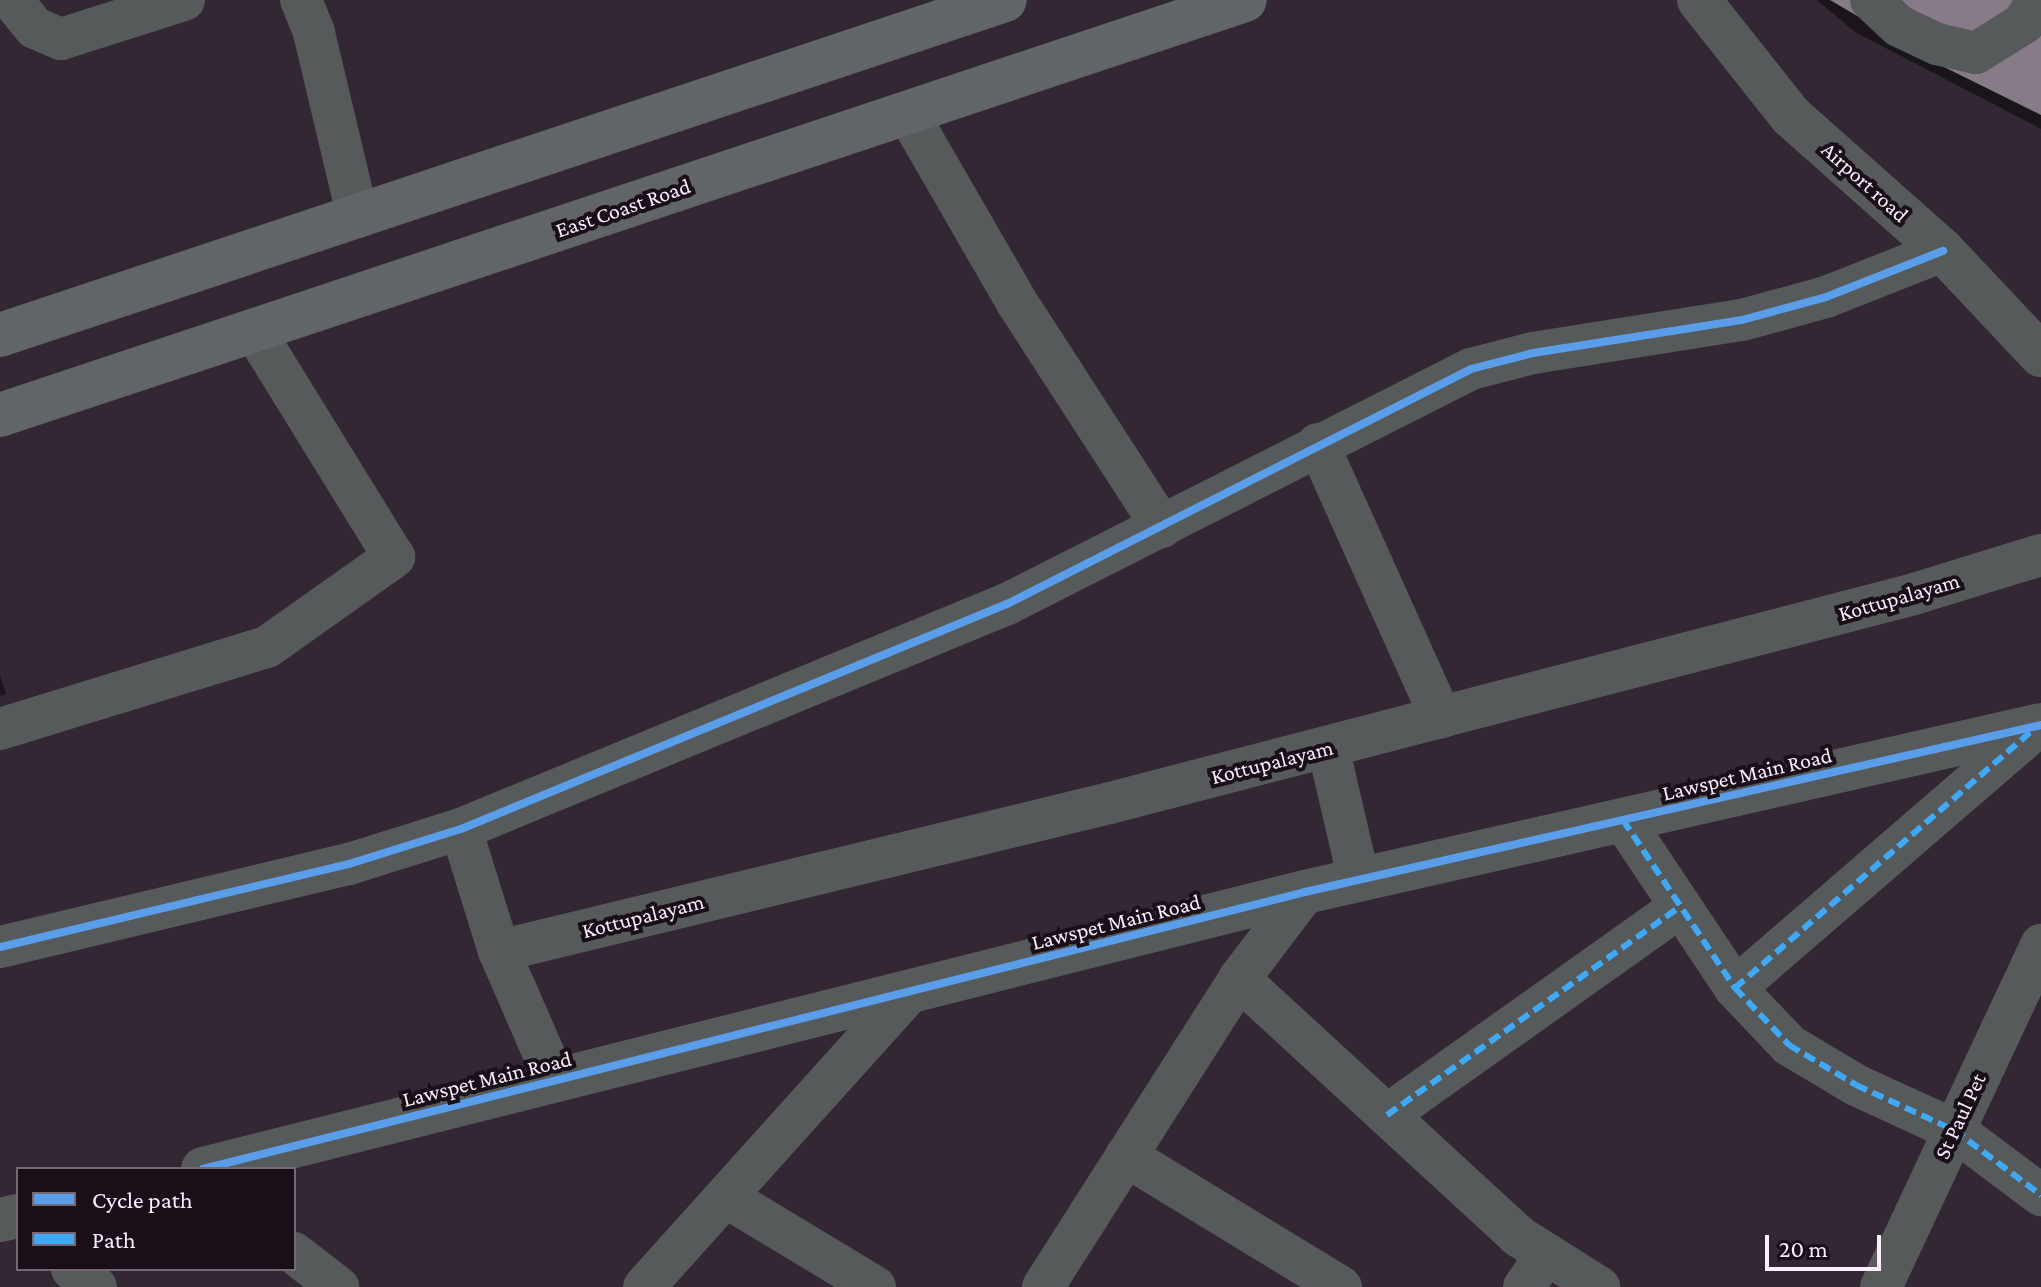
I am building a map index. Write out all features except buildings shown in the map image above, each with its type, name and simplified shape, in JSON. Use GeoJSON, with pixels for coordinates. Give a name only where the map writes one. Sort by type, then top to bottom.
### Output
{"type":"FeatureCollection","features":[{"type":"Feature","properties":{"kind":"highway"},"geometry":{"type":"LineString","coordinates":[[3,328],[358,217],[1005,0]]}},
{"type":"Feature","properties":{"kind":"highway","name":"East Coast Road"},"geometry":{"type":"LineString","coordinates":[[0,415],[1245,0]]}},
{"type":"Feature","properties":{"kind":"street"},"geometry":{"type":"LineString","coordinates":[[12,0],[35,28],[61,39],[184,0]]}},
{"type":"Feature","properties":{"kind":"street"},"geometry":{"type":"LineString","coordinates":[[301,0],[314,33],[358,217]]}},
{"type":"Feature","properties":{"kind":"street","name":"Airport road"},"geometry":{"type":"LineString","coordinates":[[1699,0],[1791,116],[1943,251],[2041,355]]}},
{"type":"Feature","properties":{"kind":"street"},"geometry":{"type":"LineString","coordinates":[[1871,0],[1899,26],[1937,44],[1976,53],[2024,23],[2037,0]]}},
{"type":"Feature","properties":{"kind":"street"},"geometry":{"type":"LineString","coordinates":[[907,112],[1016,301],[1162,527]]}},
{"type":"Feature","properties":{"kind":"street"},"geometry":{"type":"LineString","coordinates":[[0,947],[349,864],[461,829],[1007,604],[1471,369],[1533,353],[1742,320],[1826,297],[1943,251]]}},
{"type":"Feature","properties":{"kind":"street"},"geometry":{"type":"LineString","coordinates":[[0,729],[267,647],[394,557],[255,332]]}},
{"type":"Feature","properties":{"kind":"street"},"geometry":{"type":"LineString","coordinates":[[1318,444],[1441,718]]}},
{"type":"Feature","properties":{"kind":"street","name":"Kottupalayam"},"geometry":{"type":"LineString","coordinates":[[499,951],[1441,718],[1914,594],[2041,555]]}},
{"type":"Feature","properties":{"kind":"street"},"geometry":{"type":"LineString","coordinates":[[1735,988],[2039,726]]}},
{"type":"Feature","properties":{"kind":"street","name":"Lawspet Main Road"},"geometry":{"type":"LineString","coordinates":[[211,1167],[1305,892],[2039,726]]}},
{"type":"Feature","properties":{"kind":"street"},"geometry":{"type":"LineString","coordinates":[[1328,747],[1359,880]]}},
{"type":"Feature","properties":{"kind":"street"},"geometry":{"type":"LineString","coordinates":[[1623,820],[1735,988],[1789,1045],[1856,1085],[1954,1130],[2041,1195]]}},
{"type":"Feature","properties":{"kind":"street"},"geometry":{"type":"LineString","coordinates":[[461,829],[499,951],[555,1080]]}},
{"type":"Feature","properties":{"kind":"street"},"geometry":{"type":"LineString","coordinates":[[1043,1287],[1239,979],[1305,892]]}},
{"type":"Feature","properties":{"kind":"street"},"geometry":{"type":"LineString","coordinates":[[1387,1115],[1680,907]]}},
{"type":"Feature","properties":{"kind":"street","name":"St Paul Pet"},"geometry":{"type":"LineString","coordinates":[[1881,1287],[2041,945]]}},
{"type":"Feature","properties":{"kind":"street"},"geometry":{"type":"LineString","coordinates":[[1239,979],[1518,1236],[1535,1270],[1599,1287]]}},
{"type":"Feature","properties":{"kind":"street"},"geometry":{"type":"LineString","coordinates":[[644,1287],[910,992]]}},
{"type":"Feature","properties":{"kind":"street"},"geometry":{"type":"LineString","coordinates":[[1126,1156],[1341,1287]]}},
{"type":"Feature","properties":{"kind":"street"},"geometry":{"type":"LineString","coordinates":[[726,1197],[875,1287]]}},
{"type":"Feature","properties":{"kind":"street"},"geometry":{"type":"LineString","coordinates":[[296,1255],[338,1287]]}},
{"type":"Feature","properties":{"kind":"street"},"geometry":{"type":"LineString","coordinates":[[75,1271],[96,1287]]}},
{"type":"Feature","properties":{"kind":"marked path"},"geometry":{"type":"LineString","coordinates":[[1735,988],[2034,729]]}},
{"type":"Feature","properties":{"kind":"marked path"},"geometry":{"type":"LineString","coordinates":[[1623,820],[1735,988],[1789,1045],[1856,1085],[1954,1130],[2041,1195]]}},
{"type":"Feature","properties":{"kind":"marked path"},"geometry":{"type":"LineString","coordinates":[[1387,1115],[1680,907]]}},
{"type":"Feature","properties":{"kind":"cycle path"},"geometry":{"type":"LineString","coordinates":[[0,947],[349,864],[461,829],[1007,604],[1471,369],[1533,353],[1742,320],[1826,297],[1943,251]]}},
{"type":"Feature","properties":{"kind":"cycle path"},"geometry":{"type":"LineString","coordinates":[[211,1167],[1305,892],[2041,725]]}}]}
